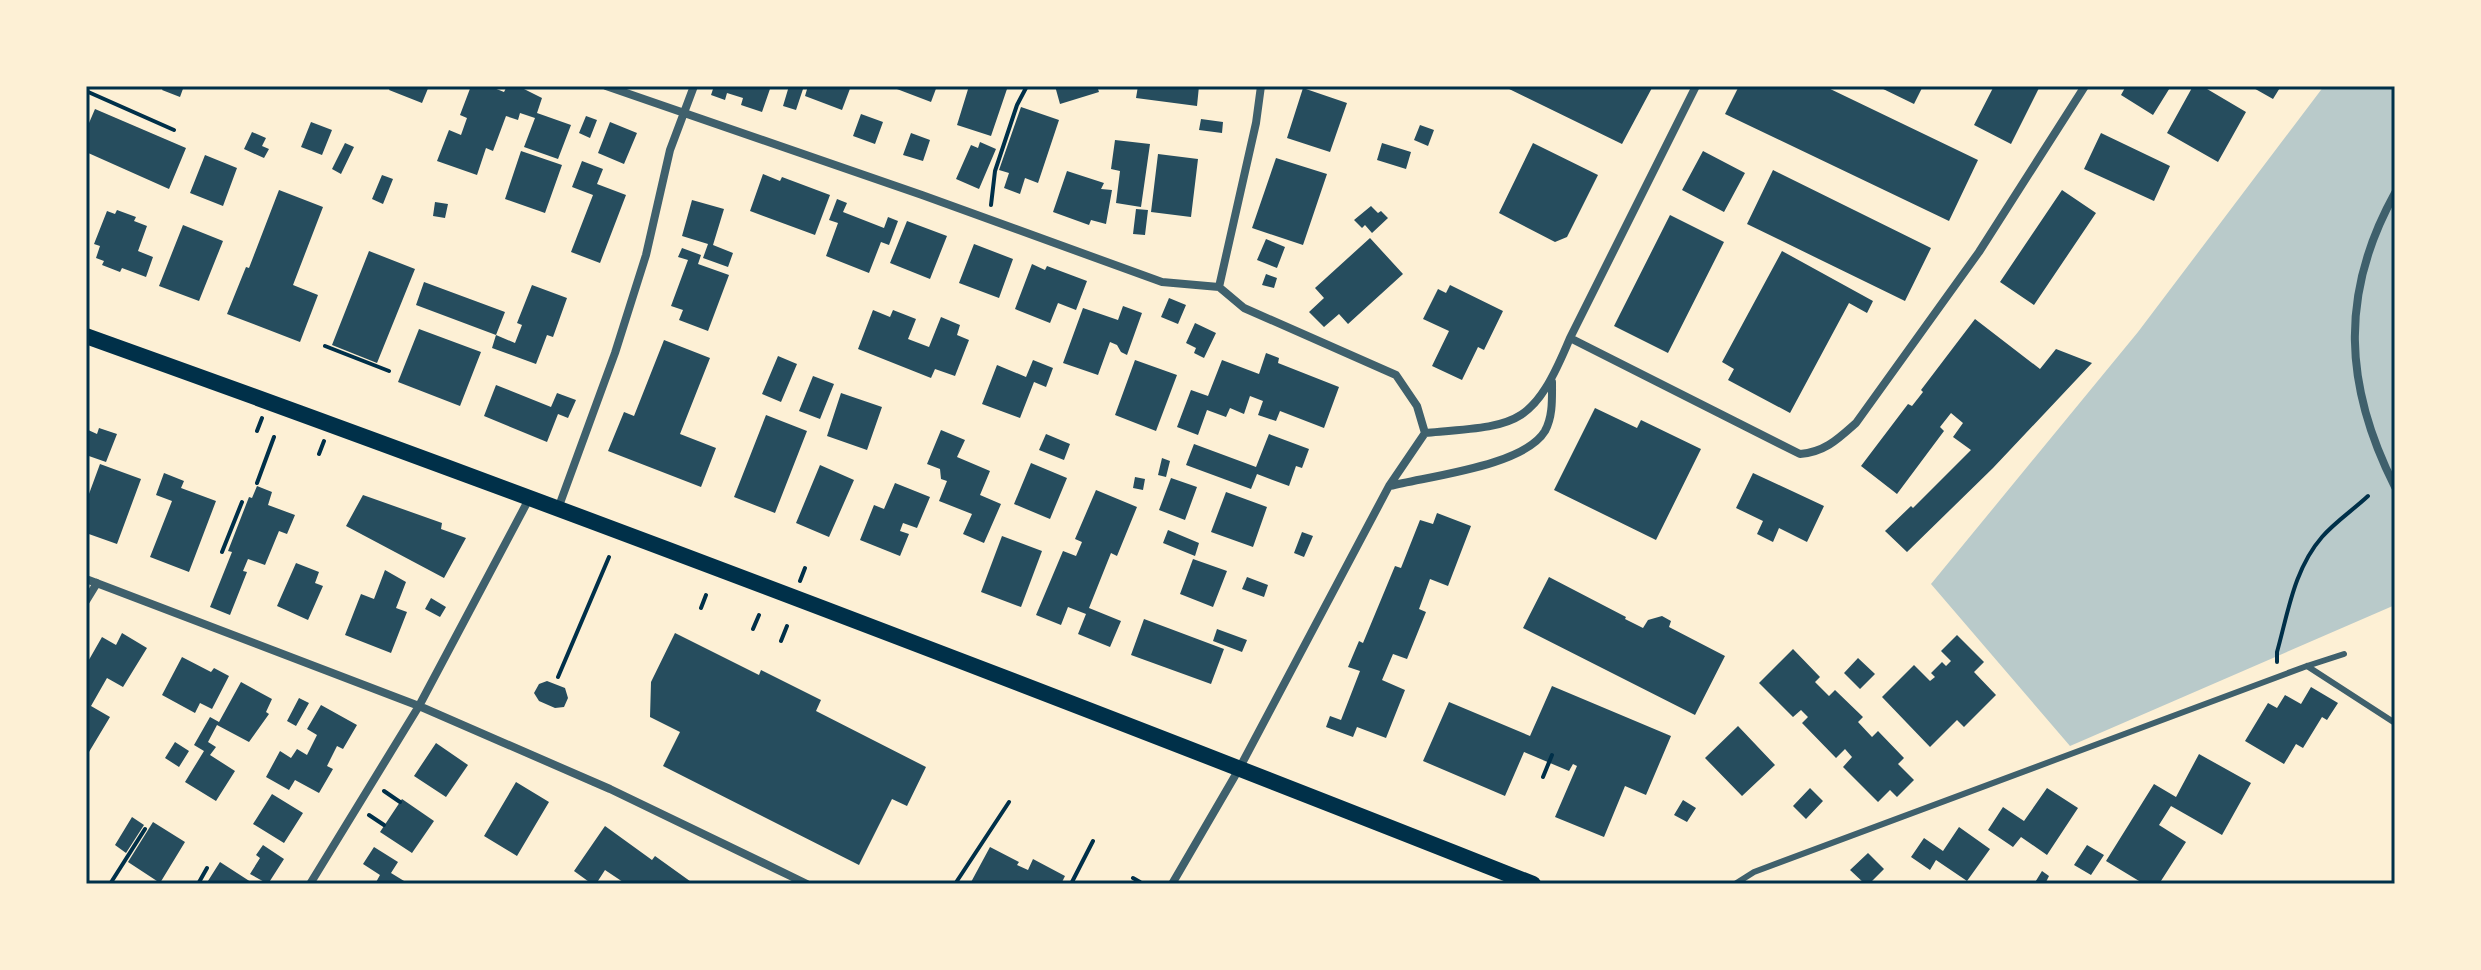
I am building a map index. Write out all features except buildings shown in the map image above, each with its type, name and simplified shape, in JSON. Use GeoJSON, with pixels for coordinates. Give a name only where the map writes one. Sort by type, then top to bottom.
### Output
{"type":"FeatureCollection","features":[{"type":"Feature","properties":{"kind":"main road"},"geometry":{"type":"LineString","coordinates":[[86,336],[559,506],[1533,884]]}},
{"type":"Feature","properties":{"kind":"street"},"geometry":{"type":"LineString","coordinates":[[606,86],[1162,282],[1219,287],[1244,308],[1396,375],[1417,406],[1425,433]]}},
{"type":"Feature","properties":{"kind":"street"},"geometry":{"type":"LineString","coordinates":[[559,506],[615,353],[646,255],[670,150],[694,86]]}},
{"type":"Feature","properties":{"kind":"street"},"geometry":{"type":"LineString","coordinates":[[1219,287],[1256,123],[1261,86]]}},
{"type":"Feature","properties":{"kind":"street"},"geometry":{"type":"LineString","coordinates":[[1425,433],[1494,427],[1518,419],[1536,402],[1552,381],[1570,338],[1696,86]]}},
{"type":"Feature","properties":{"kind":"street"},"geometry":{"type":"LineString","coordinates":[[1570,338],[1800,454],[1817,452],[1834,444],[1856,423],[1979,252],[2085,86]]}},
{"type":"Feature","properties":{"kind":"street"},"geometry":{"type":"LineString","coordinates":[[2395,193],[2370,247],[2360,283],[2355,323],[2355,361],[2367,424],[2395,487]]}},
{"type":"Feature","properties":{"kind":"street"},"geometry":{"type":"LineString","coordinates":[[1389,486],[1503,461],[1529,447],[1544,433],[1550,418],[1552,381]]}},
{"type":"Feature","properties":{"kind":"street"},"geometry":{"type":"LineString","coordinates":[[1172,884],[1239,769],[1389,486],[1425,433]]}},
{"type":"Feature","properties":{"kind":"street"},"geometry":{"type":"LineString","coordinates":[[310,884],[419,706],[531,496]]}},
{"type":"Feature","properties":{"kind":"street"},"geometry":{"type":"LineString","coordinates":[[86,579],[419,706],[610,789],[807,884]]}},
{"type":"Feature","properties":{"kind":"street"},"geometry":{"type":"LineString","coordinates":[[86,601],[97,583]]}},
{"type":"Feature","properties":{"kind":"lane"},"geometry":{"type":"LineString","coordinates":[[1735,884],[1754,872],[2344,654]]}},
{"type":"Feature","properties":{"kind":"lane"},"geometry":{"type":"LineString","coordinates":[[2307,666],[2395,723]]}},
{"type":"Feature","properties":{"kind":"path"},"geometry":{"type":"LineString","coordinates":[[987,219],[993,199],[995,171],[1017,105],[1027,86]]}},
{"type":"Feature","properties":{"kind":"path"},"geometry":{"type":"LineString","coordinates":[[86,91],[174,130]]}},
{"type":"Feature","properties":{"kind":"path"},"geometry":{"type":"LineString","coordinates":[[325,346],[335,348],[352,360],[389,371]]}},
{"type":"Feature","properties":{"kind":"path"},"geometry":{"type":"LineString","coordinates":[[257,431],[262,417]]}},
{"type":"Feature","properties":{"kind":"path"},"geometry":{"type":"LineString","coordinates":[[257,483],[274,437]]}},
{"type":"Feature","properties":{"kind":"path"},"geometry":{"type":"LineString","coordinates":[[319,454],[324,439]]}},
{"type":"Feature","properties":{"kind":"path"},"geometry":{"type":"LineString","coordinates":[[2278,676],[2277,652],[2293,591],[2304,564],[2322,537],[2368,496]]}},
{"type":"Feature","properties":{"kind":"path"},"geometry":{"type":"LineString","coordinates":[[222,552],[242,502]]}},
{"type":"Feature","properties":{"kind":"path"},"geometry":{"type":"LineString","coordinates":[[558,677],[609,557]]}},
{"type":"Feature","properties":{"kind":"path"},"geometry":{"type":"LineString","coordinates":[[799,582],[805,568]]}},
{"type":"Feature","properties":{"kind":"path"},"geometry":{"type":"LineString","coordinates":[[701,608],[706,595]]}},
{"type":"Feature","properties":{"kind":"path"},"geometry":{"type":"LineString","coordinates":[[753,629],[759,615]]}},
{"type":"Feature","properties":{"kind":"path"},"geometry":{"type":"LineString","coordinates":[[781,641],[787,626]]}},
{"type":"Feature","properties":{"kind":"path"},"geometry":{"type":"LineString","coordinates":[[1543,777],[1552,755]]}},
{"type":"Feature","properties":{"kind":"path"},"geometry":{"type":"LineString","coordinates":[[387,793],[400,802]]}},
{"type":"Feature","properties":{"kind":"path"},"geometry":{"type":"LineString","coordinates":[[955,884],[1009,802]]}},
{"type":"Feature","properties":{"kind":"path"},"geometry":{"type":"LineString","coordinates":[[372,817],[384,825]]}},
{"type":"Feature","properties":{"kind":"path"},"geometry":{"type":"LineString","coordinates":[[110,884],[145,829]]}},
{"type":"Feature","properties":{"kind":"path"},"geometry":{"type":"LineString","coordinates":[[1076,884],[1072,882],[1093,841]]}},
{"type":"Feature","properties":{"kind":"path"},"geometry":{"type":"LineString","coordinates":[[198,884],[207,868]]}},
{"type":"Feature","properties":{"kind":"path"},"geometry":{"type":"LineString","coordinates":[[1133,878],[1140,882]]}},
{"type":"Feature","properties":{"kind":"shaded area"},"geometry":{"type":"Polygon","coordinates":[[[2324,86],[2395,86],[2395,605],[2070,746],[1931,584],[2138,332],[2324,86]]]}}]}
